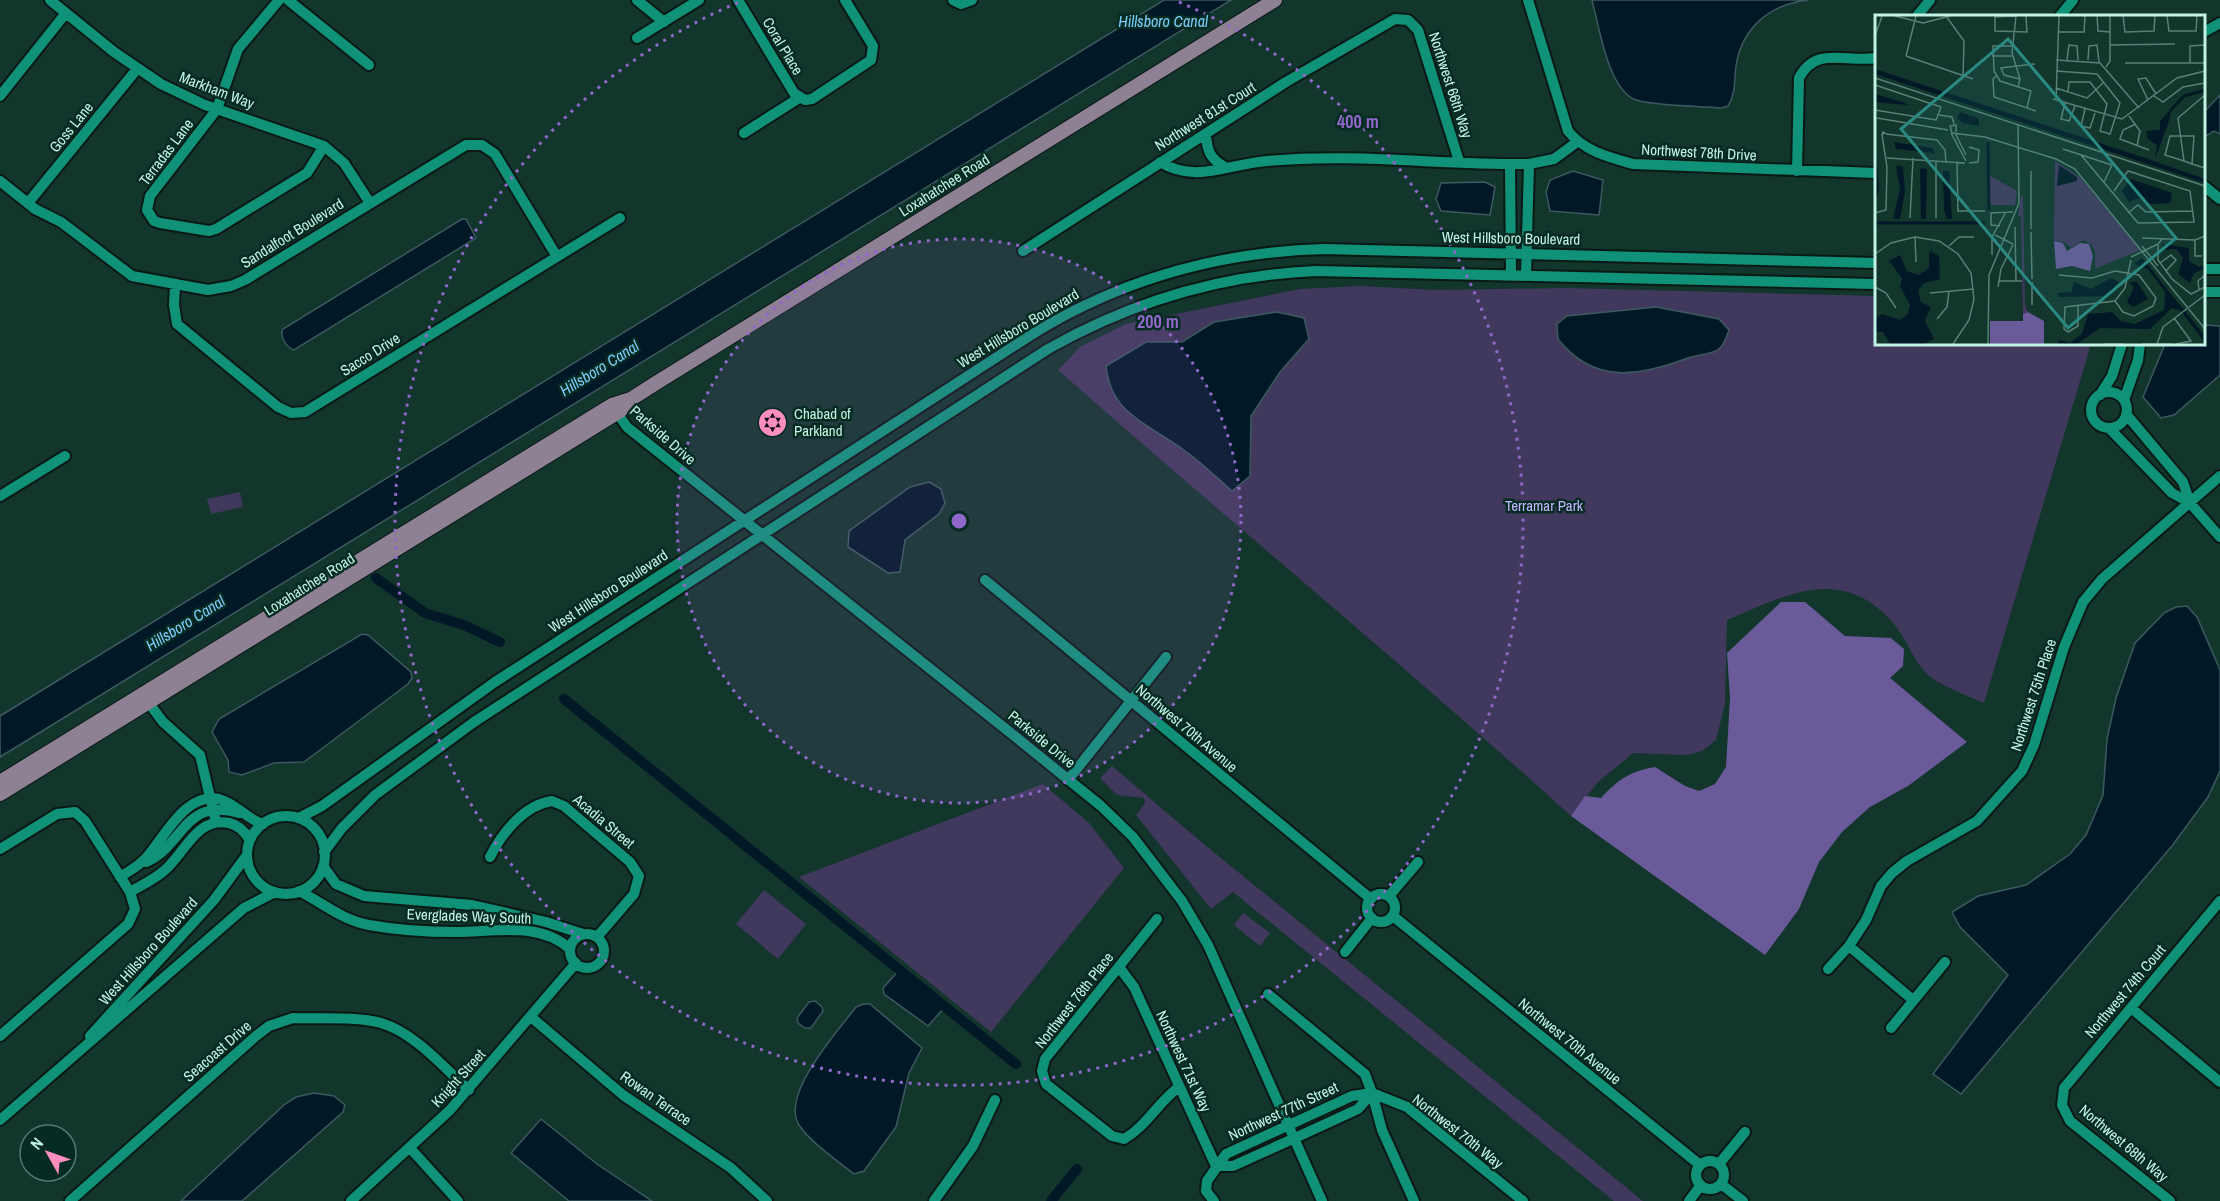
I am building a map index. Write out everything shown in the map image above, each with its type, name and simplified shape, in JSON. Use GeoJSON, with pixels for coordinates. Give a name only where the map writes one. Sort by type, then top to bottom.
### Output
{"type":"FeatureCollection","features":[{"type":"Feature","properties":{"kind":"main road","name":"Loxahatchee Road"},"geometry":{"type":"LineString","coordinates":[[0,782],[632,399],[1275,0]]}},
{"type":"Feature","properties":{"kind":"main road","name":"Loxahatchee Road"},"geometry":{"type":"LineString","coordinates":[[0,794],[614,409]]}},
{"type":"Feature","properties":{"kind":"street","name":"Markham Way"},"geometry":{"type":"LineString","coordinates":[[50,0],[137,69],[186,96],[324,146],[344,163],[370,203]]}},
{"type":"Feature","properties":{"kind":"street","name":"Terradas Lane"},"geometry":{"type":"LineString","coordinates":[[279,0],[238,49],[217,109],[150,196],[147,202],[149,215],[160,224],[209,231],[216,229],[307,173],[324,146]]}},
{"type":"Feature","properties":{"kind":"street"},"geometry":{"type":"LineString","coordinates":[[288,0],[369,65]]}},
{"type":"Feature","properties":{"kind":"street"},"geometry":{"type":"LineString","coordinates":[[637,0],[664,22]]}},
{"type":"Feature","properties":{"kind":"street"},"geometry":{"type":"LineString","coordinates":[[637,38],[699,0]]}},
{"type":"Feature","properties":{"kind":"street","name":"Coral Place"},"geometry":{"type":"LineString","coordinates":[[738,0],[799,98],[812,99],[872,60],[873,46],[845,0]]}},
{"type":"Feature","properties":{"kind":"street"},"geometry":{"type":"LineString","coordinates":[[953,0],[961,4],[972,0]]}},
{"type":"Feature","properties":{"kind":"street"},"geometry":{"type":"LineString","coordinates":[[1160,162],[1174,170],[1188,174],[1266,161],[1459,161],[1529,164],[1554,159],[1577,142],[1568,130],[1560,108],[1528,0]]}},
{"type":"Feature","properties":{"kind":"street"},"geometry":{"type":"LineString","coordinates":[[1918,15],[1930,0]]}},
{"type":"Feature","properties":{"kind":"street"},"geometry":{"type":"LineString","coordinates":[[2061,15],[2073,0]]}},
{"type":"Feature","properties":{"kind":"street"},"geometry":{"type":"LineString","coordinates":[[0,96],[66,13]]}},
{"type":"Feature","properties":{"kind":"street","name":"Northwest 81st Court"},"geometry":{"type":"LineString","coordinates":[[1023,250],[1286,82],[1395,19],[1408,20]]}},
{"type":"Feature","properties":{"kind":"street","name":"Northwest 66th Way"},"geometry":{"type":"LineString","coordinates":[[1408,20],[1418,30],[1459,161]]}},
{"type":"Feature","properties":{"kind":"street"},"geometry":{"type":"LineString","coordinates":[[2205,31],[2220,22]]}},
{"type":"Feature","properties":{"kind":"street"},"geometry":{"type":"LineString","coordinates":[[1797,171],[1799,78],[1805,65],[1820,58],[1875,58]]}},
{"type":"Feature","properties":{"kind":"street","name":"Goss Lane"},"geometry":{"type":"LineString","coordinates":[[28,203],[137,69]]}},
{"type":"Feature","properties":{"kind":"street"},"geometry":{"type":"LineString","coordinates":[[744,133],[799,98]]}},
{"type":"Feature","properties":{"kind":"street"},"geometry":{"type":"LineString","coordinates":[[1206,134],[1207,149],[1214,161],[1225,168]]}},
{"type":"Feature","properties":{"kind":"street","name":"Northwest 78th Drive"},"geometry":{"type":"LineString","coordinates":[[1577,142],[1601,155],[1633,164],[1875,173]]}},
{"type":"Feature","properties":{"kind":"street","name":"Sandalfoot Boulevard"},"geometry":{"type":"LineString","coordinates":[[0,181],[28,203],[61,222],[122,270],[146,280],[208,290],[231,286],[466,145],[482,145],[495,154],[556,255]]}},
{"type":"Feature","properties":{"kind":"street"},"geometry":{"type":"LineString","coordinates":[[1510,164],[1511,275]]}},
{"type":"Feature","properties":{"kind":"street"},"geometry":{"type":"LineString","coordinates":[[1526,276],[1529,164]]}},
{"type":"Feature","properties":{"kind":"street"},"geometry":{"type":"LineString","coordinates":[[2205,187],[2220,199]]}},
{"type":"Feature","properties":{"kind":"street","name":"Sacco Drive"},"geometry":{"type":"LineString","coordinates":[[175,285],[174,305],[177,324],[278,407],[291,413],[305,412],[556,255],[620,218]]}},
{"type":"Feature","properties":{"kind":"street","name":"West Hillsboro Boulevard"},"geometry":{"type":"LineString","coordinates":[[299,818],[322,806],[495,682],[1047,325],[1092,301],[1139,282],[1206,262],[1274,251],[1333,249],[1875,263]]}},
{"type":"Feature","properties":{"kind":"street"},"geometry":{"type":"LineString","coordinates":[[324,852],[365,804],[445,742],[1048,349],[1084,329],[1150,302],[1217,282],[1285,273],[1511,275],[1875,284]]}},
{"type":"Feature","properties":{"kind":"street"},"geometry":{"type":"LineString","coordinates":[[2122,345],[2112,376],[2092,403],[2091,415],[2098,425],[2109,428],[2172,493],[2190,503],[2220,537]]}},
{"type":"Feature","properties":{"kind":"street"},"geometry":{"type":"LineString","coordinates":[[2140,345],[2138,360],[2124,400],[2126,414],[2183,482],[2190,503]]}},
{"type":"Feature","properties":{"kind":"street"},"geometry":{"type":"LineString","coordinates":[[2100,394],[2110,392],[2124,400]]}},
{"type":"Feature","properties":{"kind":"street","name":"Parkside Drive"},"geometry":{"type":"LineString","coordinates":[[614,409],[627,427],[1068,780],[1133,837],[1182,901],[1208,945],[1322,1201]]}},
{"type":"Feature","properties":{"kind":"street"},"geometry":{"type":"LineString","coordinates":[[2109,428],[2120,424],[2126,414]]}},
{"type":"Feature","properties":{"kind":"street"},"geometry":{"type":"LineString","coordinates":[[2141,460],[2154,449]]}},
{"type":"Feature","properties":{"kind":"street"},"geometry":{"type":"LineString","coordinates":[[0,496],[65,456]]}},
{"type":"Feature","properties":{"kind":"street","name":"Northwest 75th Place"},"geometry":{"type":"LineString","coordinates":[[1828,969],[1849,946],[1866,920],[1881,886],[1893,873],[1907,861],[1977,821],[2022,771],[2034,746],[2064,647],[2083,602],[2102,579],[2220,476]]}},
{"type":"Feature","properties":{"kind":"street","name":"Northwest 70th Avenue"},"geometry":{"type":"LineString","coordinates":[[985,580],[1371,899]]}},
{"type":"Feature","properties":{"kind":"street"},"geometry":{"type":"LineString","coordinates":[[1068,780],[1130,699],[1166,657]]}},
{"type":"Feature","properties":{"kind":"street"},"geometry":{"type":"LineString","coordinates":[[148,702],[163,722],[200,755],[216,822]]}},
{"type":"Feature","properties":{"kind":"street"},"geometry":{"type":"LineString","coordinates":[[162,845],[186,809],[212,798],[229,802],[263,824]]}},
{"type":"Feature","properties":{"kind":"street","name":"Acadia Street"},"geometry":{"type":"LineString","coordinates":[[490,857],[505,831],[538,806],[552,801],[564,806],[630,862],[639,876],[639,885],[634,894],[597,937]]}},
{"type":"Feature","properties":{"kind":"street"},"geometry":{"type":"LineString","coordinates":[[120,877],[162,845],[189,820],[214,810],[245,814]]}},
{"type":"Feature","properties":{"kind":"street"},"geometry":{"type":"LineString","coordinates":[[0,849],[57,814],[70,812],[82,818],[130,892],[135,913],[128,924],[0,1036]]}},
{"type":"Feature","properties":{"kind":"street"},"geometry":{"type":"LineString","coordinates":[[281,816],[299,818],[314,829],[324,852],[323,866],[314,881],[299,891],[275,892],[261,885],[254,878],[247,855],[250,840],[263,824],[281,816]]}},
{"type":"Feature","properties":{"kind":"street"},"geometry":{"type":"LineString","coordinates":[[130,892],[161,873],[198,832],[216,822],[236,825],[250,840]]}},
{"type":"Feature","properties":{"kind":"street"},"geometry":{"type":"LineString","coordinates":[[162,845],[176,857]]}},
{"type":"Feature","properties":{"kind":"street","name":"West Hillsboro Boulevard"},"geometry":{"type":"LineString","coordinates":[[0,1120],[65,1062],[214,900],[247,855]]}},
{"type":"Feature","properties":{"kind":"street"},"geometry":{"type":"LineString","coordinates":[[1389,896],[1418,862]]}},
{"type":"Feature","properties":{"kind":"street","name":"Everglades Way South"},"geometry":{"type":"LineString","coordinates":[[323,866],[336,884],[364,896],[472,904],[546,922],[583,934]]}},
{"type":"Feature","properties":{"kind":"street","name":"Everglades Way South"},"geometry":{"type":"LineString","coordinates":[[299,891],[338,914],[367,925],[452,932],[521,930],[554,938],[570,949]]}},
{"type":"Feature","properties":{"kind":"street","name":"West Hillsboro Boulevard"},"geometry":{"type":"LineString","coordinates":[[65,1062],[98,1038],[244,908],[275,892]]}},
{"type":"Feature","properties":{"kind":"street"},"geometry":{"type":"LineString","coordinates":[[1377,895],[1389,896],[1395,903],[1393,916],[1385,922],[1372,918],[1368,911],[1371,899],[1377,895]]}},
{"type":"Feature","properties":{"kind":"street","name":"Northwest 74th Court"},"geometry":{"type":"LineString","coordinates":[[2062,1105],[2064,1088],[2220,901]]}},
{"type":"Feature","properties":{"kind":"street","name":"Northwest 70th Avenue"},"geometry":{"type":"LineString","coordinates":[[1393,916],[1700,1166]]}},
{"type":"Feature","properties":{"kind":"street"},"geometry":{"type":"LineString","coordinates":[[1345,952],[1372,918]]}},
{"type":"Feature","properties":{"kind":"street","name":"Northwest 78th Place"},"geometry":{"type":"LineString","coordinates":[[1157,920],[1045,1059],[1042,1071],[1046,1084],[1112,1136],[1124,1139],[1138,1131],[1165,1098],[1179,1087]]}},
{"type":"Feature","properties":{"kind":"street"},"geometry":{"type":"LineString","coordinates":[[583,934],[597,937],[604,949],[600,961],[588,967],[576,963],[570,949],[574,940],[583,934]]}},
{"type":"Feature","properties":{"kind":"street"},"geometry":{"type":"LineString","coordinates":[[1849,946],[1913,1000]]}},
{"type":"Feature","properties":{"kind":"street"},"geometry":{"type":"LineString","coordinates":[[1891,1028],[1945,962]]}},
{"type":"Feature","properties":{"kind":"street","name":"Knight Street"},"geometry":{"type":"LineString","coordinates":[[351,1201],[410,1148],[469,1090],[576,963]]}},
{"type":"Feature","properties":{"kind":"street","name":"Northwest 71st Way"},"geometry":{"type":"LineString","coordinates":[[1119,967],[1134,987],[1216,1166]]}},
{"type":"Feature","properties":{"kind":"street"},"geometry":{"type":"LineString","coordinates":[[1268,994],[1365,1074],[1382,1130],[1414,1201]]}},
{"type":"Feature","properties":{"kind":"street"},"geometry":{"type":"LineString","coordinates":[[2130,1008],[2220,1082]]}},
{"type":"Feature","properties":{"kind":"street","name":"Rowan Terrace"},"geometry":{"type":"LineString","coordinates":[[531,1017],[622,1095],[732,1168],[767,1201]]}},
{"type":"Feature","properties":{"kind":"street","name":"Seacoast Drive"},"geometry":{"type":"LineString","coordinates":[[70,1201],[256,1036],[280,1021],[293,1018],[386,1025],[408,1036],[469,1090]]}},
{"type":"Feature","properties":{"kind":"street","name":"Northwest 77th Street"},"geometry":{"type":"LineString","coordinates":[[1216,1166],[1226,1154],[1352,1096],[1372,1093]]}},
{"type":"Feature","properties":{"kind":"street","name":"Northwest 77th Street"},"geometry":{"type":"LineString","coordinates":[[1216,1166],[1233,1166],[1358,1109],[1372,1093]]}},
{"type":"Feature","properties":{"kind":"street","name":"Northwest 70th Way"},"geometry":{"type":"LineString","coordinates":[[1372,1093],[1407,1107],[1523,1201]]}},
{"type":"Feature","properties":{"kind":"street"},"geometry":{"type":"LineString","coordinates":[[934,1201],[973,1146],[995,1100]]}},
{"type":"Feature","properties":{"kind":"street"},"geometry":{"type":"LineString","coordinates":[[1339,1102],[1345,1115]]}},
{"type":"Feature","properties":{"kind":"street","name":"Northwest 68th Way"},"geometry":{"type":"LineString","coordinates":[[2062,1105],[2070,1121],[2169,1201]]}},
{"type":"Feature","properties":{"kind":"street"},"geometry":{"type":"LineString","coordinates":[[1719,1164],[1745,1132]]}},
{"type":"Feature","properties":{"kind":"street"},"geometry":{"type":"LineString","coordinates":[[410,1148],[458,1201]]}},
{"type":"Feature","properties":{"kind":"street"},"geometry":{"type":"LineString","coordinates":[[1236,1150],[1241,1162]]}},
{"type":"Feature","properties":{"kind":"street"},"geometry":{"type":"LineString","coordinates":[[1709,1161],[1719,1164],[1725,1175],[1721,1184],[1712,1189],[1701,1185],[1696,1176],[1700,1166],[1709,1161]]}},
{"type":"Feature","properties":{"kind":"street"},"geometry":{"type":"LineString","coordinates":[[1214,1201],[1206,1191],[1207,1181],[1216,1166]]}},
{"type":"Feature","properties":{"kind":"street"},"geometry":{"type":"LineString","coordinates":[[1721,1184],[1743,1201]]}},
{"type":"Feature","properties":{"kind":"street"},"geometry":{"type":"LineString","coordinates":[[1689,1201],[1701,1185]]}},
{"type":"Feature","properties":{"kind":"green space","name":"Terramar Park"},"geometry":{"type":"Polygon","coordinates":[[[1359,286],[1437,290],[1565,288],[1875,296],[1875,345],[2091,345],[1984,703],[1946,686],[1927,674],[1899,630],[1874,605],[1854,594],[1834,589],[1792,594],[1727,620],[1725,704],[1716,740],[1702,751],[1687,755],[1633,753],[1598,782],[1571,816],[1444,703],[1058,370],[1080,347],[1126,324],[1300,289],[1359,286]]]}},
{"type":"Feature","properties":{"kind":"green space"},"geometry":{"type":"Polygon","coordinates":[[[240,492],[243,507],[211,514],[207,499],[240,492]]]}},
{"type":"Feature","properties":{"kind":"green space"},"geometry":{"type":"Polygon","coordinates":[[[1112,766],[1206,846],[1643,1201],[1614,1201],[1233,892],[1211,909],[1136,815],[1145,803],[1144,798],[1117,795],[1100,778],[1112,766]]]}},
{"type":"Feature","properties":{"kind":"green space"},"geometry":{"type":"Polygon","coordinates":[[[1043,784],[1089,823],[1124,868],[991,1032],[799,877],[1043,784]]]}},
{"type":"Feature","properties":{"kind":"green space"},"geometry":{"type":"Polygon","coordinates":[[[764,890],[806,924],[778,959],[736,924],[764,890]]]}},
{"type":"Feature","properties":{"kind":"green space"},"geometry":{"type":"Polygon","coordinates":[[[1243,913],[1270,933],[1260,946],[1234,925],[1243,913]]]}},
{"type":"Feature","properties":{"kind":"shaded area"},"geometry":{"type":"Polygon","coordinates":[[[1781,602],[1805,602],[1845,636],[1891,638],[1904,649],[1903,666],[1890,678],[1967,742],[1908,786],[1870,807],[1842,832],[1819,862],[1799,909],[1765,955],[1571,816],[1585,796],[1601,798],[1625,777],[1655,767],[1685,786],[1699,791],[1715,784],[1726,767],[1730,698],[1727,653],[1781,602]]]}},
{"type":"Feature","properties":{"kind":"water","name":"Hillsboro Canal"},"geometry":{"type":"Polygon","coordinates":[[[1164,0],[1231,0],[0,757],[0,716],[1164,0]]]}},
{"type":"Feature","properties":{"kind":"water"},"geometry":{"type":"Polygon","coordinates":[[[1592,0],[1808,0],[1795,2],[1771,12],[1752,29],[1739,52],[1731,101],[1728,106],[1721,108],[1654,104],[1636,100],[1626,94],[1618,84],[1606,56],[1592,0]]]}},
{"type":"Feature","properties":{"kind":"water"},"geometry":{"type":"Polygon","coordinates":[[[2220,95],[2220,134],[2214,131],[2205,136],[2205,111],[2220,95]]]}},
{"type":"Feature","properties":{"kind":"water"},"geometry":{"type":"Polygon","coordinates":[[[1573,171],[1603,180],[1599,215],[1550,211],[1546,192],[1550,180],[1573,171]]]}},
{"type":"Feature","properties":{"kind":"water"},"geometry":{"type":"Polygon","coordinates":[[[1485,182],[1495,187],[1490,215],[1441,211],[1436,199],[1441,183],[1485,182]]]}},
{"type":"Feature","properties":{"kind":"water"},"geometry":{"type":"Polygon","coordinates":[[[462,219],[466,219],[476,238],[294,350],[286,344],[282,335],[283,329],[462,219]]]}},
{"type":"Feature","properties":{"kind":"water"},"geometry":{"type":"Polygon","coordinates":[[[1656,307],[1719,319],[1729,330],[1726,339],[1714,352],[1652,369],[1618,372],[1602,370],[1587,364],[1572,354],[1558,339],[1557,324],[1567,316],[1656,307]]]}},
{"type":"Feature","properties":{"kind":"water"},"geometry":{"type":"Polygon","coordinates":[[[1277,312],[1304,318],[1309,339],[1280,372],[1251,416],[1250,476],[1232,491],[1191,456],[1124,408],[1109,383],[1106,366],[1146,342],[1182,342],[1214,322],[1277,312]]]}},
{"type":"Feature","properties":{"kind":"water"},"geometry":{"type":"Polygon","coordinates":[[[2205,325],[2220,326],[2220,375],[2174,415],[2161,418],[2143,397],[2165,345],[2205,345],[2205,325]]]}},
{"type":"Feature","properties":{"kind":"water"},"geometry":{"type":"Polygon","coordinates":[[[929,482],[941,489],[945,503],[939,514],[905,540],[900,572],[888,573],[848,547],[849,531],[910,487],[929,482]]]}},
{"type":"Feature","properties":{"kind":"water"},"geometry":{"type":"Polygon","coordinates":[[[2187,606],[2197,617],[2220,670],[2220,771],[2208,797],[2172,846],[1961,1094],[1933,1074],[2008,975],[1960,927],[1952,912],[1978,896],[2026,885],[2070,854],[2086,835],[2103,795],[2107,739],[2116,698],[2135,643],[2164,613],[2176,607],[2187,606]]]}},
{"type":"Feature","properties":{"kind":"water"},"geometry":{"type":"Polygon","coordinates":[[[362,634],[368,635],[411,672],[412,678],[408,684],[304,762],[274,763],[242,775],[229,772],[228,760],[212,732],[219,719],[362,634]]]}},
{"type":"Feature","properties":{"kind":"water"},"geometry":{"type":"Polygon","coordinates":[[[899,970],[945,1007],[928,1026],[884,994],[883,988],[899,970]]]}},
{"type":"Feature","properties":{"kind":"water"},"geometry":{"type":"Polygon","coordinates":[[[815,1001],[823,1011],[811,1028],[805,1028],[798,1023],[797,1018],[809,1002],[815,1001]]]}},
{"type":"Feature","properties":{"kind":"water"},"geometry":{"type":"Polygon","coordinates":[[[870,1004],[922,1048],[909,1073],[896,1127],[864,1171],[854,1174],[810,1138],[799,1125],[795,1112],[797,1097],[813,1064],[856,1007],[870,1004]]]}},
{"type":"Feature","properties":{"kind":"water"},"geometry":{"type":"Polygon","coordinates":[[[314,1093],[334,1096],[345,1105],[343,1112],[242,1201],[181,1201],[285,1104],[296,1097],[314,1093]]]}},
{"type":"Feature","properties":{"kind":"water"},"geometry":{"type":"Polygon","coordinates":[[[541,1119],[597,1164],[652,1201],[569,1201],[511,1153],[541,1119]]]}},
{"type":"Feature","properties":{"kind":"waterway"},"geometry":{"type":"LineString","coordinates":[[376,578],[425,613],[464,625],[500,642]]}},
{"type":"Feature","properties":{"kind":"waterway"},"geometry":{"type":"LineString","coordinates":[[564,699],[1016,1064]]}},
{"type":"Feature","properties":{"kind":"waterway"},"geometry":{"type":"LineString","coordinates":[[1051,1201],[1077,1169]]}},
{"type":"Feature","properties":{"kind":"place","name":"Chabad of Parkland"},"geometry":{"type":"Point","coordinates":[773,422]}}]}
